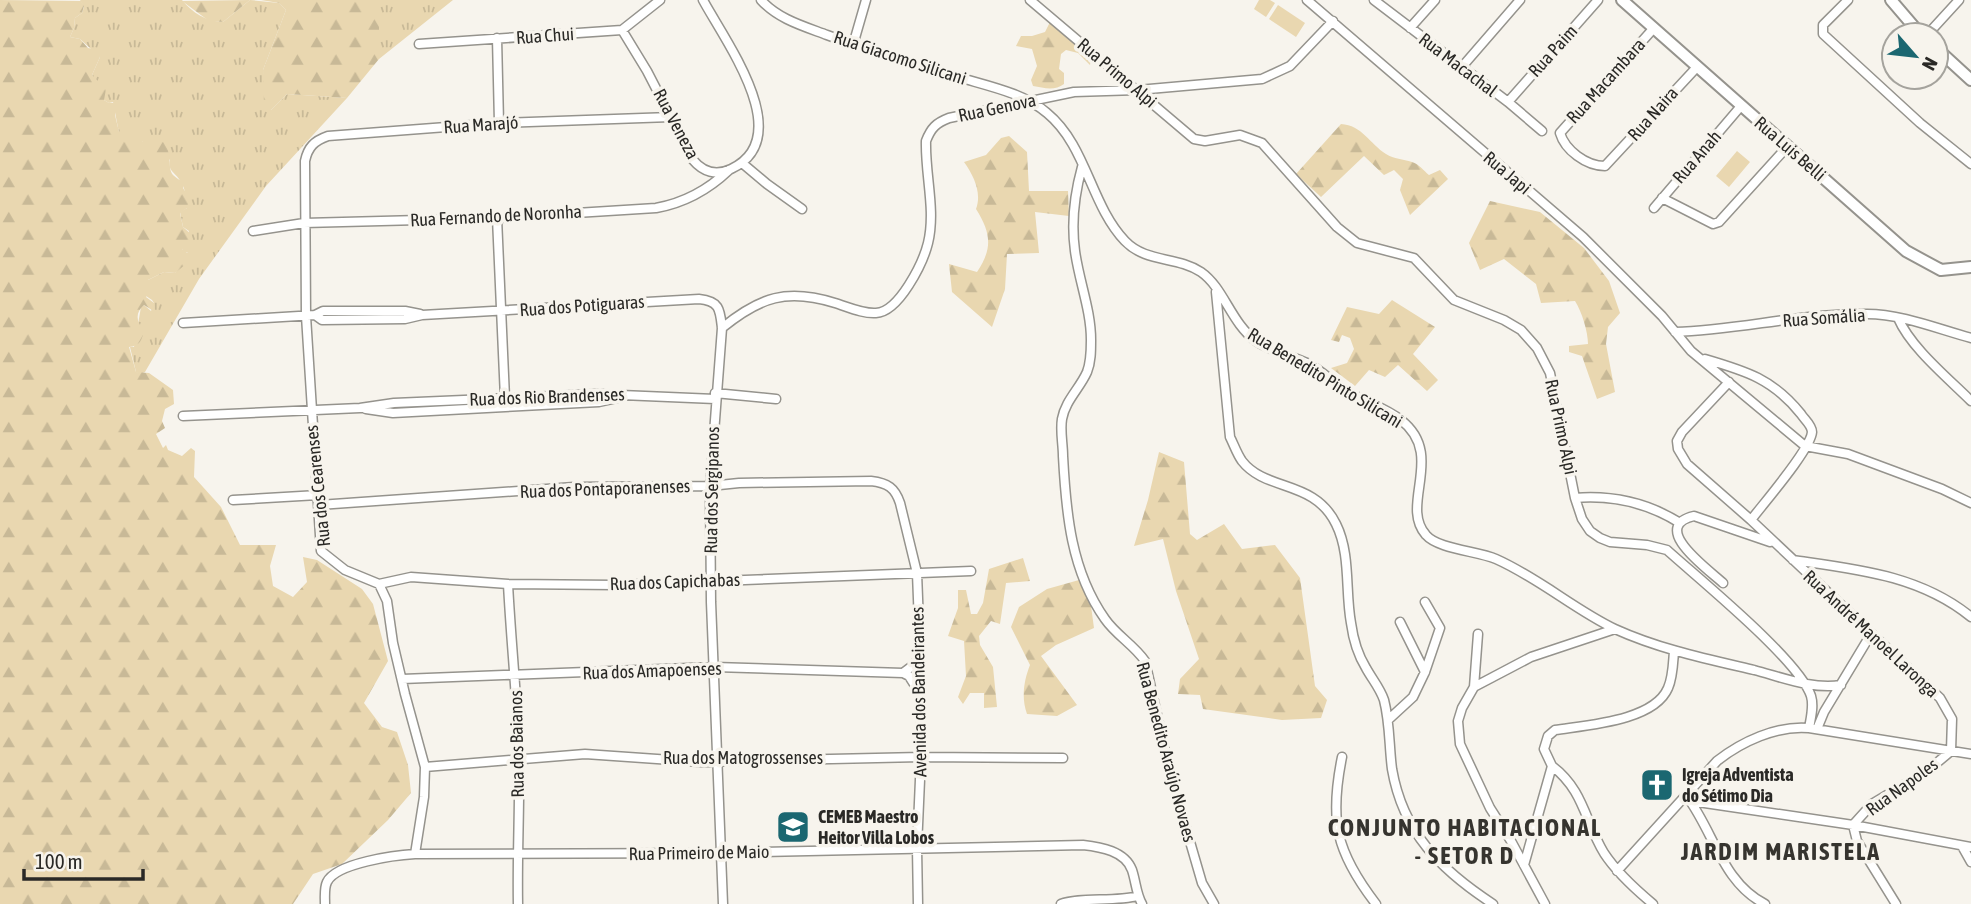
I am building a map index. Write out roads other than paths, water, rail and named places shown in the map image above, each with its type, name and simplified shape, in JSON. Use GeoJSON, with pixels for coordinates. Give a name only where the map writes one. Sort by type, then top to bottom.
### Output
{"type":"FeatureCollection","features":[{"type":"Feature","properties":{"kind":"street"},"geometry":{"type":"LineString","coordinates":[[622,30],[660,0]]}},
{"type":"Feature","properties":{"kind":"street"},"geometry":{"type":"LineString","coordinates":[[703,0],[751,86],[759,117],[755,145],[750,156],[729,170]]}},
{"type":"Feature","properties":{"kind":"street","name":"Rua Giacomo Silicani"},"geometry":{"type":"LineString","coordinates":[[761,0],[779,16],[853,44],[994,88],[1029,101],[1046,112],[1075,147],[1105,214],[1118,233],[1134,249]]}},
{"type":"Feature","properties":{"kind":"street"},"geometry":{"type":"LineString","coordinates":[[853,44],[866,0]]}},
{"type":"Feature","properties":{"kind":"street","name":"Rua Primo Alpi"},"geometry":{"type":"LineString","coordinates":[[1030,0],[1194,139],[1205,141],[1240,135],[1262,143],[1349,237],[1367,247],[1414,258],[1454,300],[1504,320],[1521,330],[1537,348],[1550,373],[1575,498],[1582,519],[1590,531],[1610,542],[1647,545],[1667,550],[1763,638],[1804,683]]}},
{"type":"Feature","properties":{"kind":"street","name":"Rua Japi"},"geometry":{"type":"LineString","coordinates":[[1307,0],[1599,251],[1662,316],[1691,351],[1805,446]]}},
{"type":"Feature","properties":{"kind":"street","name":"Rua Macachal"},"geometry":{"type":"LineString","coordinates":[[1374,0],[1542,131]]}},
{"type":"Feature","properties":{"kind":"street"},"geometry":{"type":"LineString","coordinates":[[1410,29],[1435,0]]}},
{"type":"Feature","properties":{"kind":"street"},"geometry":{"type":"LineString","coordinates":[[1461,68],[1520,0]]}},
{"type":"Feature","properties":{"kind":"street","name":"Rua Paim"},"geometry":{"type":"LineString","coordinates":[[1508,102],[1598,0]]}},
{"type":"Feature","properties":{"kind":"street","name":"Rua Luis Belli"},"geometry":{"type":"LineString","coordinates":[[1622,0],[1906,251],[1941,270],[1971,267]]}},
{"type":"Feature","properties":{"kind":"street"},"geometry":{"type":"LineString","coordinates":[[1848,0],[1823,24],[1823,34],[1920,122],[1971,164]]}},
{"type":"Feature","properties":{"kind":"street"},"geometry":{"type":"LineString","coordinates":[[1891,0],[1910,21]]}},
{"type":"Feature","properties":{"kind":"street"},"geometry":{"type":"LineString","coordinates":[[1940,21],[1959,0]]}},
{"type":"Feature","properties":{"kind":"street","name":"Rua Genova"},"geometry":{"type":"LineString","coordinates":[[722,328],[745,309],[758,303],[794,296],[817,297],[866,313],[888,310],[898,301],[920,264],[928,243],[930,221],[925,153],[930,130],[936,123],[1074,92],[1138,90],[1262,79],[1290,65],[1333,21]]}},
{"type":"Feature","properties":{"kind":"street","name":"Rua Macambara"},"geometry":{"type":"LineString","coordinates":[[1610,162],[1600,166],[1569,150],[1560,133],[1653,29]]}},
{"type":"Feature","properties":{"kind":"street","name":"Rua Chui"},"geometry":{"type":"LineString","coordinates":[[419,44],[622,30]]}},
{"type":"Feature","properties":{"kind":"street","name":"Rua Veneza"},"geometry":{"type":"LineString","coordinates":[[622,30],[698,166],[716,174],[729,170]]}},
{"type":"Feature","properties":{"kind":"street"},"geometry":{"type":"LineString","coordinates":[[497,38],[499,123]]}},
{"type":"Feature","properties":{"kind":"street"},"geometry":{"type":"LineString","coordinates":[[1950,60],[1970,76]]}},
{"type":"Feature","properties":{"kind":"street","name":"Rua Naira"},"geometry":{"type":"LineString","coordinates":[[1610,162],[1697,67]]}},
{"type":"Feature","properties":{"kind":"street","name":"Rua Anah"},"geometry":{"type":"LineString","coordinates":[[1654,208],[1741,106]]}},
{"type":"Feature","properties":{"kind":"street","name":"Rua Marajó"},"geometry":{"type":"LineString","coordinates":[[304,161],[309,147],[318,139],[328,136],[499,123],[671,117]]}},
{"type":"Feature","properties":{"kind":"street"},"geometry":{"type":"LineString","coordinates":[[1662,198],[1709,224],[1719,222],[1787,147]]}},
{"type":"Feature","properties":{"kind":"street","name":"Rua dos Cearenses"},"geometry":{"type":"LineString","coordinates":[[304,161],[304,223],[310,316],[310,409],[321,551],[345,570],[379,584]]}},
{"type":"Feature","properties":{"kind":"street"},"geometry":{"type":"LineString","coordinates":[[742,163],[802,209]]}},
{"type":"Feature","properties":{"kind":"street","name":"Rua Benedito Araújo Novaes"},"geometry":{"type":"LineString","coordinates":[[1082,166],[1073,216],[1075,253],[1089,319],[1091,352],[1086,373],[1062,418],[1064,484],[1070,534],[1078,564],[1101,614],[1145,662],[1170,773],[1202,883],[1213,904]]}},
{"type":"Feature","properties":{"kind":"street","name":"Rua Fernando de Noronha"},"geometry":{"type":"LineString","coordinates":[[253,231],[304,223],[497,218],[656,208],[675,205],[712,186],[729,170]]}},
{"type":"Feature","properties":{"kind":"street"},"geometry":{"type":"LineString","coordinates":[[497,218],[505,398]]}},
{"type":"Feature","properties":{"kind":"street","name":"Rua Benedito Pinto Silicani"},"geometry":{"type":"LineString","coordinates":[[1134,249],[1204,274],[1244,330],[1259,342],[1306,362],[1353,395],[1394,415],[1412,430],[1421,446],[1419,521],[1426,535],[1440,544],[1482,554],[1523,572],[1615,629],[1674,651],[1804,683],[1831,687],[1841,685]]}},
{"type":"Feature","properties":{"kind":"street"},"geometry":{"type":"LineString","coordinates":[[1216,289],[1230,437],[1233,444],[1249,468],[1307,493],[1325,508],[1335,522],[1344,543],[1352,633],[1366,668],[1380,692],[1388,720],[1396,787],[1418,835],[1436,861],[1493,904]]}},
{"type":"Feature","properties":{"kind":"street","name":"Rua dos Potiguaras"},"geometry":{"type":"LineString","coordinates":[[183,323],[310,316],[323,311],[405,311],[422,315],[699,299],[710,300],[717,306],[722,328]]}},
{"type":"Feature","properties":{"kind":"street","name":"Rua Somália"},"geometry":{"type":"LineString","coordinates":[[1675,332],[1868,313],[1898,318],[1971,338]]}},
{"type":"Feature","properties":{"kind":"street"},"geometry":{"type":"LineString","coordinates":[[1898,318],[1917,346],[1971,401]]}},
{"type":"Feature","properties":{"kind":"street"},"geometry":{"type":"LineString","coordinates":[[1219,327],[1236,320]]}},
{"type":"Feature","properties":{"kind":"street","name":"Rua dos Sergipanos"},"geometry":{"type":"LineString","coordinates":[[722,328],[710,486],[723,904]]}},
{"type":"Feature","properties":{"kind":"street"},"geometry":{"type":"LineString","coordinates":[[1701,358],[1745,370],[1759,377],[1791,402],[1811,428],[1811,435],[1805,446],[1751,520]]}},
{"type":"Feature","properties":{"kind":"street","name":"Rua André Manoel Laronga"},"geometry":{"type":"LineString","coordinates":[[1730,382],[1682,432],[1677,442],[1678,449],[1687,464],[1751,520],[1940,698],[1948,709],[1953,732],[1951,751]]}},
{"type":"Feature","properties":{"kind":"street"},"geometry":{"type":"LineString","coordinates":[[634,394],[776,399]]}},
{"type":"Feature","properties":{"kind":"street","name":"Rua dos Rio Brandenses"},"geometry":{"type":"LineString","coordinates":[[360,408],[394,403],[634,394]]}},
{"type":"Feature","properties":{"kind":"street","name":"Rua dos Rio Brandenses"},"geometry":{"type":"LineString","coordinates":[[360,408],[393,413],[599,402],[634,394]]}},
{"type":"Feature","properties":{"kind":"street"},"geometry":{"type":"LineString","coordinates":[[183,416],[360,408]]}},
{"type":"Feature","properties":{"kind":"street"},"geometry":{"type":"LineString","coordinates":[[1805,446],[1848,454],[1942,489],[1971,503]]}},
{"type":"Feature","properties":{"kind":"street","name":"Rua dos Pontaporanenses"},"geometry":{"type":"LineString","coordinates":[[233,500],[318,500],[574,487],[710,486],[739,483],[871,481],[890,485]]}},
{"type":"Feature","properties":{"kind":"street","name":"Avenida dos Bandeirantes"},"geometry":{"type":"LineString","coordinates":[[890,485],[900,503],[917,573],[921,695],[918,904]]}},
{"type":"Feature","properties":{"kind":"street"},"geometry":{"type":"LineString","coordinates":[[1575,498],[1604,498],[1634,503],[1663,512],[1680,523]]}},
{"type":"Feature","properties":{"kind":"street"},"geometry":{"type":"LineString","coordinates":[[1723,583],[1679,542],[1676,531],[1680,523],[1694,516],[1773,543]]}},
{"type":"Feature","properties":{"kind":"street"},"geometry":{"type":"LineString","coordinates":[[1793,560],[1898,578],[1942,599],[1971,617]]}},
{"type":"Feature","properties":{"kind":"street","name":"Rua dos Capichabas"},"geometry":{"type":"LineString","coordinates":[[379,584],[411,577],[508,584],[616,585],[971,571]]}},
{"type":"Feature","properties":{"kind":"street"},"geometry":{"type":"LineString","coordinates":[[379,584],[387,601],[393,643],[425,767],[424,797],[415,854]]}},
{"type":"Feature","properties":{"kind":"street","name":"Rua dos Baianos"},"geometry":{"type":"LineString","coordinates":[[508,584],[516,674],[519,758],[518,904]]}},
{"type":"Feature","properties":{"kind":"street"},"geometry":{"type":"LineString","coordinates":[[1388,720],[1413,697],[1440,628],[1425,602]]}},
{"type":"Feature","properties":{"kind":"street"},"geometry":{"type":"LineString","coordinates":[[1400,622],[1425,672]]}},
{"type":"Feature","properties":{"kind":"street"},"geometry":{"type":"LineString","coordinates":[[1474,687],[1531,657],[1615,629]]}},
{"type":"Feature","properties":{"kind":"street"},"geometry":{"type":"LineString","coordinates":[[1478,634],[1474,687],[1458,721],[1460,744],[1490,808],[1545,904]]}},
{"type":"Feature","properties":{"kind":"street"},"geometry":{"type":"LineString","coordinates":[[1812,729],[1871,634]]}},
{"type":"Feature","properties":{"kind":"street"},"geometry":{"type":"LineString","coordinates":[[1653,904],[1617,870],[1604,853],[1577,793],[1570,782],[1552,766],[1544,748],[1548,736],[1555,730],[1621,718],[1655,705],[1669,686],[1674,651]]}},
{"type":"Feature","properties":{"kind":"street"},"geometry":{"type":"LineString","coordinates":[[920,655],[915,664],[903,673],[909,676],[921,695]]}},
{"type":"Feature","properties":{"kind":"street","name":"Rua dos Amapoenses"},"geometry":{"type":"LineString","coordinates":[[402,679],[715,667],[903,673]]}},
{"type":"Feature","properties":{"kind":"street"},"geometry":{"type":"LineString","coordinates":[[1804,683],[1811,696],[1812,729]]}},
{"type":"Feature","properties":{"kind":"street"},"geometry":{"type":"LineString","coordinates":[[1617,870],[1731,750],[1778,730],[1793,726],[1971,754]]}},
{"type":"Feature","properties":{"kind":"street","name":"Rua Napoles"},"geometry":{"type":"LineString","coordinates":[[1853,825],[1872,804],[1927,771],[1951,751]]}},
{"type":"Feature","properties":{"kind":"street","name":"Rua dos Matogrossenses"},"geometry":{"type":"LineString","coordinates":[[425,767],[585,754],[719,761],[921,757],[1063,758]]}},
{"type":"Feature","properties":{"kind":"street"},"geometry":{"type":"LineString","coordinates":[[1342,757],[1337,790],[1336,826],[1350,867],[1376,904]]}},
{"type":"Feature","properties":{"kind":"street"},"geometry":{"type":"LineString","coordinates":[[1524,865],[1552,766]]}},
{"type":"Feature","properties":{"kind":"street"},"geometry":{"type":"LineString","coordinates":[[1688,798],[1967,846],[1971,862]]}},
{"type":"Feature","properties":{"kind":"street"},"geometry":{"type":"LineString","coordinates":[[1688,798],[1728,869],[1739,884],[1755,899],[1765,904]]}},
{"type":"Feature","properties":{"kind":"street"},"geometry":{"type":"LineString","coordinates":[[1853,825],[1857,841],[1896,904]]}},
{"type":"Feature","properties":{"kind":"street","name":"Rua Primeiro de Maio"},"geometry":{"type":"LineString","coordinates":[[325,904],[326,886],[333,876],[358,864],[415,854],[722,853],[1083,845],[1110,850],[1124,858],[1132,872],[1140,900]]}},
{"type":"Feature","properties":{"kind":"street"},"geometry":{"type":"LineString","coordinates":[[1061,904],[1067,901],[1140,900]]}},
{"type":"Feature","properties":{"kind":"place","name":"Igreja Adventista do Sétimo Dia"},"geometry":{"type":"Point","coordinates":[1657,785]}},
{"type":"Feature","properties":{"kind":"place","name":"CEMEB Maestro Heitor Villa Lobos"},"geometry":{"type":"Point","coordinates":[793,827]}},
{"type":"Feature","properties":{"kind":"district","name":"CONJUNTO HABITACIONAL - SETOR D"},"geometry":{"type":"Point","coordinates":[1465,842]}},
{"type":"Feature","properties":{"kind":"district","name":"JARDIM MARISTELA"},"geometry":{"type":"Point","coordinates":[1781,852]}}]}
